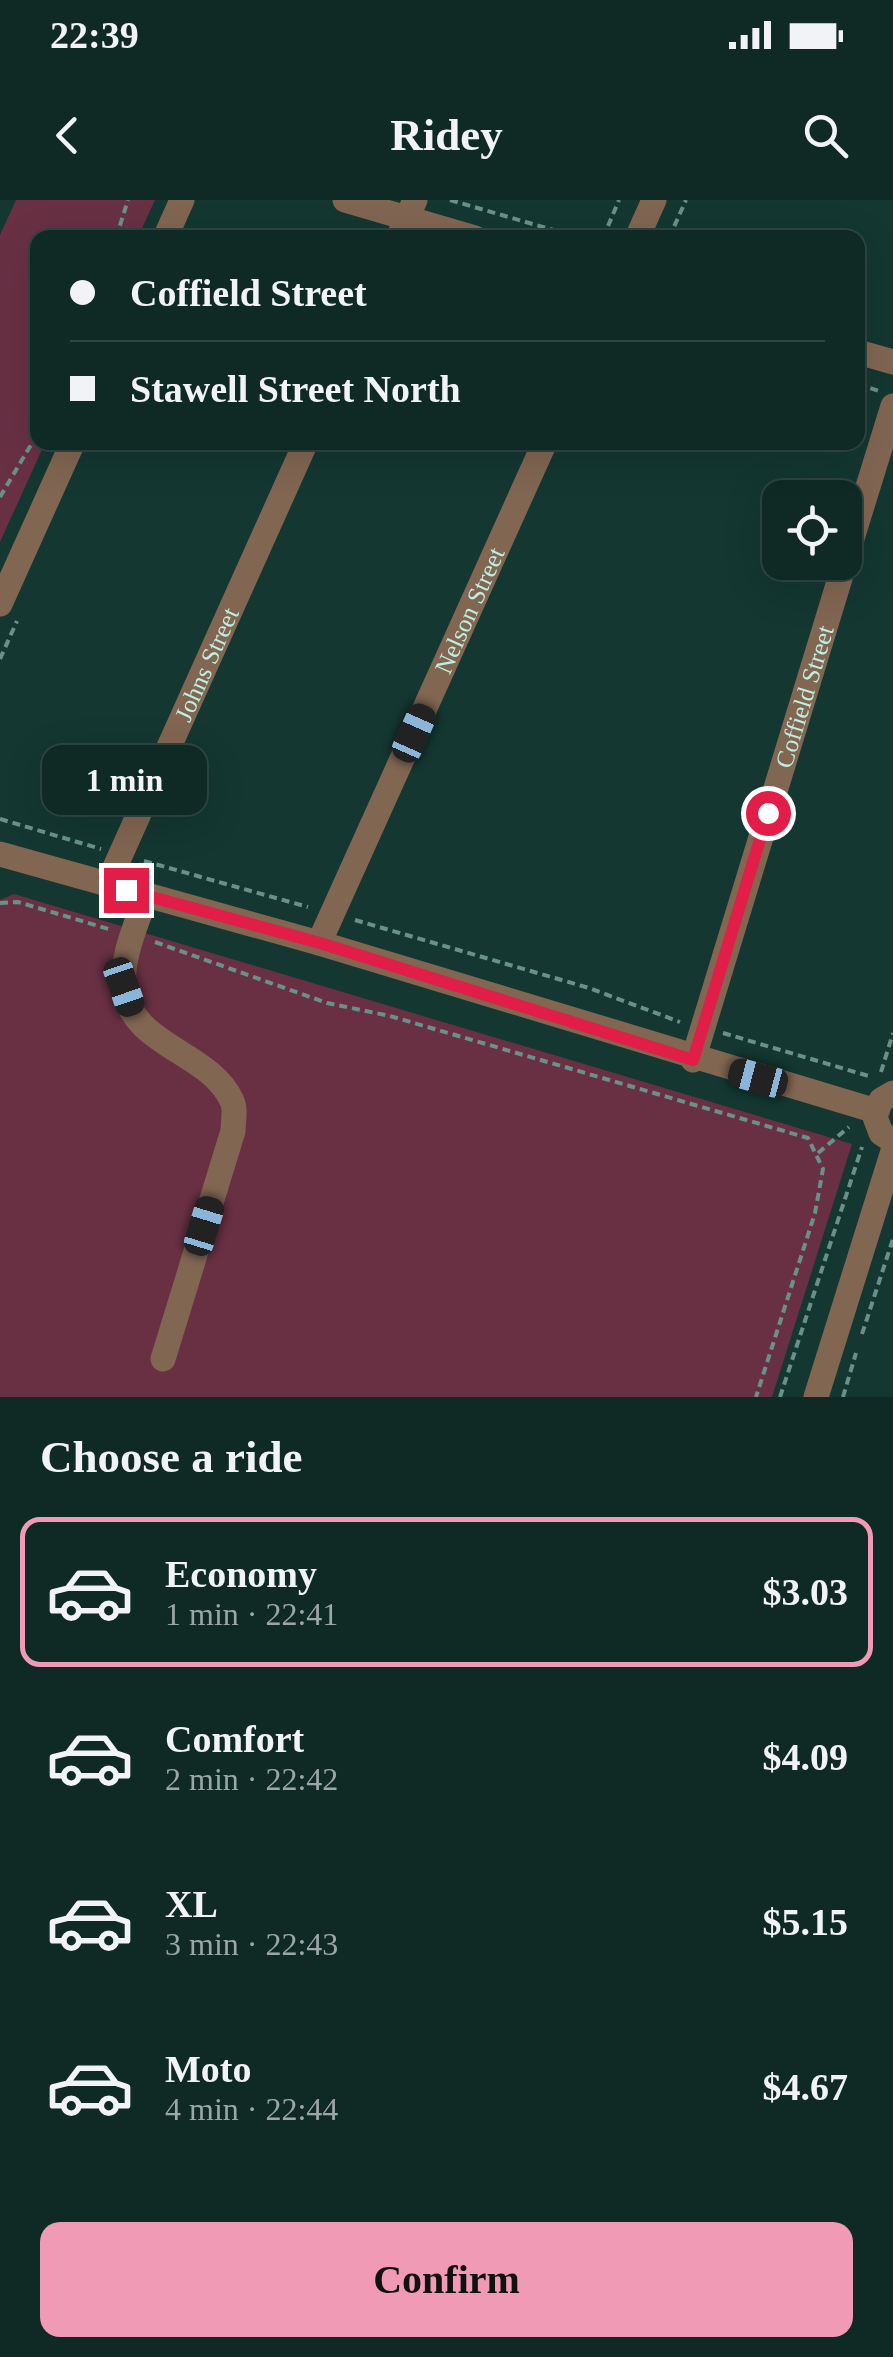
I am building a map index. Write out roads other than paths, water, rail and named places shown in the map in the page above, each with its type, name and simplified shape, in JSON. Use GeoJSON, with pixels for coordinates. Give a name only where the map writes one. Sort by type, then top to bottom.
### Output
{"type":"FeatureCollection","features":[{"type":"Feature","properties":{"kind":"street"},"geometry":{"type":"LineString","coordinates":[[169,230],[182,200]]}},
{"type":"Feature","properties":{"kind":"street"},"geometry":{"type":"LineString","coordinates":[[345,200],[448,230]]}},
{"type":"Feature","properties":{"kind":"street"},"geometry":{"type":"LineString","coordinates":[[641,230],[654,200]]}},
{"type":"Feature","properties":{"kind":"street"},"geometry":{"type":"LineString","coordinates":[[865,354],[893,362]]}},
{"type":"Feature","properties":{"kind":"street","name":"Coffield Street"},"geometry":{"type":"LineString","coordinates":[[862,507],[893,406]]}},
{"type":"Feature","properties":{"kind":"street"},"geometry":{"type":"LineString","coordinates":[[0,604],[69,450]]}},
{"type":"Feature","properties":{"kind":"street","name":"Johns Street"},"geometry":{"type":"LineString","coordinates":[[107,885],[302,450]]}},
{"type":"Feature","properties":{"kind":"street","name":"Nelson Street"},"geometry":{"type":"LineString","coordinates":[[320,943],[541,450]]}},
{"type":"Feature","properties":{"kind":"street","name":"Coffield Street"},"geometry":{"type":"LineString","coordinates":[[693,1060],[839,580]]}},
{"type":"Feature","properties":{"kind":"street"},"geometry":{"type":"LineString","coordinates":[[0,854],[320,943],[693,1060],[870,1108],[881,1133],[893,1140]]}},
{"type":"Feature","properties":{"kind":"street"},"geometry":{"type":"LineString","coordinates":[[146,896],[133,936],[124,987],[134,1014],[150,1032],[216,1079],[234,1103],[233,1131],[163,1359]]}},
{"type":"Feature","properties":{"kind":"street"},"geometry":{"type":"LineString","coordinates":[[816,1397],[893,1151]]}}]}
